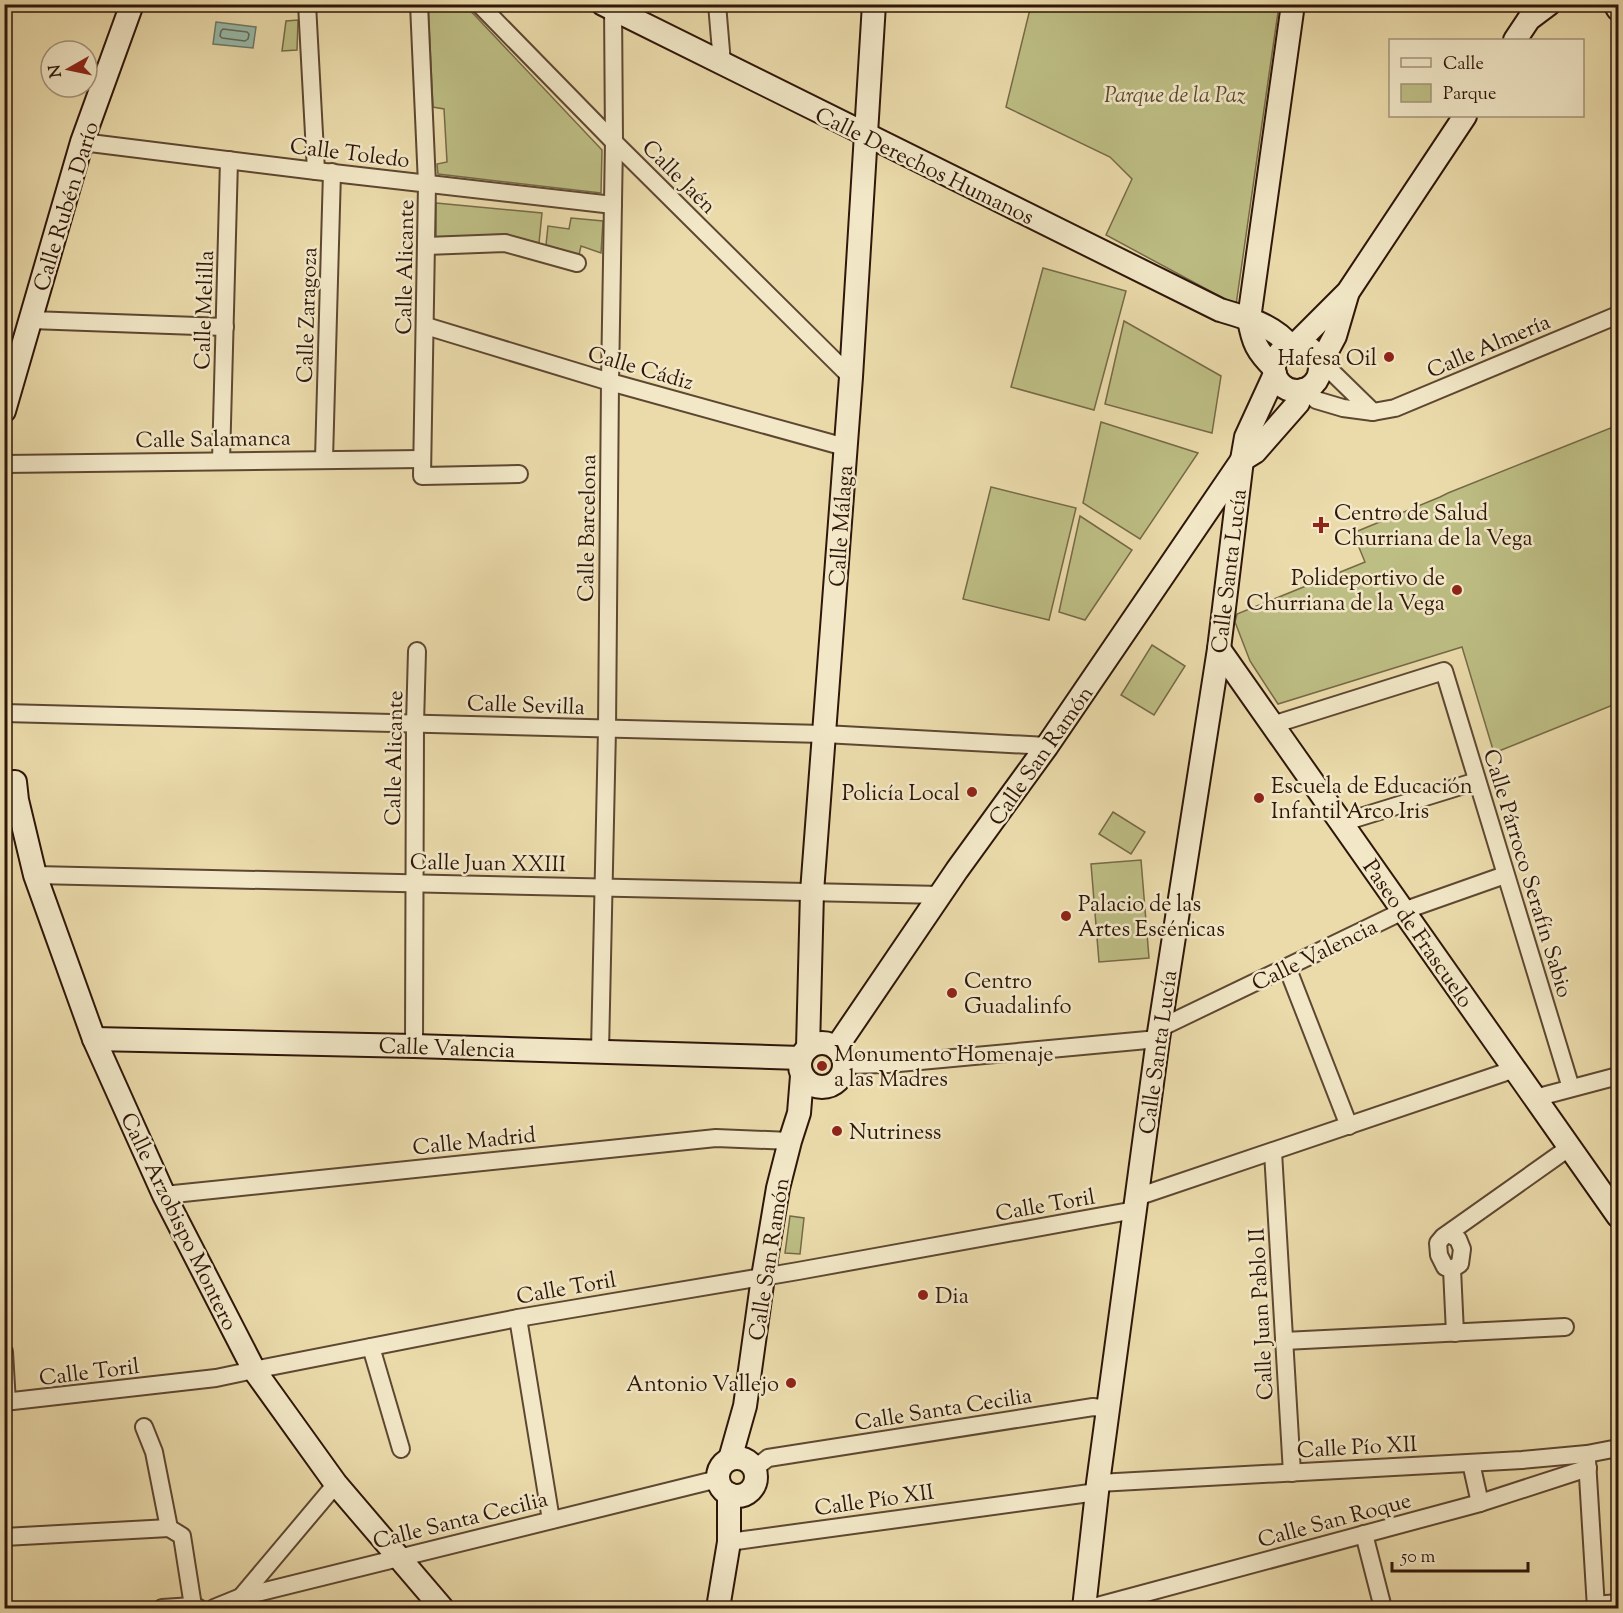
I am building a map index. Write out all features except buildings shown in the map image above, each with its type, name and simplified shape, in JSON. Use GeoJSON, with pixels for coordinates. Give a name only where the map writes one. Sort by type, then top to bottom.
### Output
{"type":"FeatureCollection","features":[{"type":"Feature","properties":{"kind":"street","name":"Calle Rubén Darío"},"geometry":{"type":"LineString","coordinates":[[4,411],[82,142],[132,4]]}},
{"type":"Feature","properties":{"kind":"street","name":"Calle Zaragoza"},"geometry":{"type":"LineString","coordinates":[[308,4],[324,172],[324,459]]}},
{"type":"Feature","properties":{"kind":"street","name":"Calle Alicante"},"geometry":{"type":"LineString","coordinates":[[419,4],[427,184],[422,459]]}},
{"type":"Feature","properties":{"kind":"street","name":"Calle Jaén"},"geometry":{"type":"LineString","coordinates":[[479,4],[851,377]]}},
{"type":"Feature","properties":{"kind":"street"},"geometry":{"type":"LineString","coordinates":[[717,4],[722,63]]}},
{"type":"Feature","properties":{"kind":"street","name":"Calle Málaga"},"geometry":{"type":"LineString","coordinates":[[804,1061],[812,892],[851,377],[873,4]]}},
{"type":"Feature","properties":{"kind":"street"},"geometry":{"type":"LineString","coordinates":[[1275,371],[1253,339],[1249,319],[1293,4]]}},
{"type":"Feature","properties":{"kind":"street"},"geometry":{"type":"LineString","coordinates":[[1516,39],[1531,12],[1549,4]]}},
{"type":"Feature","properties":{"kind":"street"},"geometry":{"type":"LineString","coordinates":[[1615,4],[1618,9]]}},
{"type":"Feature","properties":{"kind":"street","name":"Calle Barcelona"},"geometry":{"type":"LineString","coordinates":[[600,1051],[615,142],[610,6]]}},
{"type":"Feature","properties":{"kind":"street","name":"Calle Derechos Humanos"},"geometry":{"type":"LineString","coordinates":[[610,6],[866,136],[1220,310],[1249,319],[1282,336],[1293,345]]}},
{"type":"Feature","properties":{"kind":"street"},"geometry":{"type":"LineString","coordinates":[[1348,292],[1335,336],[1320,366],[1317,380],[1305,389],[1286,388],[1279,382],[1275,371],[1278,354],[1293,345],[1348,292],[1464,117]]}},
{"type":"Feature","properties":{"kind":"street","name":"Calle Toledo"},"geometry":{"type":"LineString","coordinates":[[82,142],[613,205]]}},
{"type":"Feature","properties":{"kind":"street","name":"Calle Melilla"},"geometry":{"type":"LineString","coordinates":[[220,461],[230,160]]}},
{"type":"Feature","properties":{"kind":"street"},"geometry":{"type":"LineString","coordinates":[[426,246],[505,243],[577,263]]}},
{"type":"Feature","properties":{"kind":"street","name":"Calle Almería"},"geometry":{"type":"LineString","coordinates":[[1305,389],[1316,400],[1343,408],[1373,412],[1395,408],[1618,315]]}},
{"type":"Feature","properties":{"kind":"street"},"geometry":{"type":"LineString","coordinates":[[31,320],[225,327]]}},
{"type":"Feature","properties":{"kind":"street","name":"Calle Cádiz"},"geometry":{"type":"LineString","coordinates":[[426,326],[610,382],[846,447]]}},
{"type":"Feature","properties":{"kind":"street"},"geometry":{"type":"LineString","coordinates":[[1293,345],[1307,346],[1315,353],[1320,366],[1331,371],[1373,412]]}},
{"type":"Feature","properties":{"kind":"street","name":"Calle San Ramón"},"geometry":{"type":"LineString","coordinates":[[840,1056],[940,895],[1047,746],[1242,460],[1246,437],[1275,371]]}},
{"type":"Feature","properties":{"kind":"street","name":"Calle San Ramón"},"geometry":{"type":"LineString","coordinates":[[1242,460],[1256,452],[1298,403],[1305,389]]}},
{"type":"Feature","properties":{"kind":"street"},"geometry":{"type":"LineString","coordinates":[[422,459],[422,476],[519,474]]}},
{"type":"Feature","properties":{"kind":"street","name":"Calle Salamanca"},"geometry":{"type":"LineString","coordinates":[[4,464],[422,459]]}},
{"type":"Feature","properties":{"kind":"street","name":"Calle Santa Lucía"},"geometry":{"type":"LineString","coordinates":[[1084,1608],[1097,1487],[1159,1034],[1219,649],[1242,460]]}},
{"type":"Feature","properties":{"kind":"street","name":"Paseo de Frascuelo"},"geometry":{"type":"LineString","coordinates":[[1219,649],[1618,1216]]}},
{"type":"Feature","properties":{"kind":"street","name":"Calle Alicante"},"geometry":{"type":"LineString","coordinates":[[414,1046],[417,651]]}},
{"type":"Feature","properties":{"kind":"street","name":"Calle Párroco Serafín Sabio"},"geometry":{"type":"LineString","coordinates":[[1272,725],[1444,671],[1571,1088]]}},
{"type":"Feature","properties":{"kind":"street","name":"Calle Sevilla"},"geometry":{"type":"LineString","coordinates":[[4,713],[824,735],[1047,746]]}},
{"type":"Feature","properties":{"kind":"street"},"geometry":{"type":"LineString","coordinates":[[1341,823],[1476,781]]}},
{"type":"Feature","properties":{"kind":"street","name":"Calle Arzobispo Montero"},"geometry":{"type":"LineString","coordinates":[[8,782],[17,800],[35,875],[94,1039],[164,1195],[254,1370],[336,1484],[442,1608]]}},
{"type":"Feature","properties":{"kind":"street","name":"Calle Juan XXIII"},"geometry":{"type":"LineString","coordinates":[[35,875],[940,895]]}},
{"type":"Feature","properties":{"kind":"street","name":"Calle Valencia"},"geometry":{"type":"LineString","coordinates":[[840,1056],[888,1064],[1159,1034],[1287,967],[1403,911],[1505,875]]}},
{"type":"Feature","properties":{"kind":"street"},"geometry":{"type":"LineString","coordinates":[[1287,967],[1349,1126]]}},
{"type":"Feature","properties":{"kind":"street","name":"Calle Valencia"},"geometry":{"type":"LineString","coordinates":[[94,1039],[600,1051],[804,1061]]}},
{"type":"Feature","properties":{"kind":"street"},"geometry":{"type":"LineString","coordinates":[[815,1044],[830,1045],[840,1056],[843,1071],[836,1083],[823,1088],[808,1083],[804,1061],[815,1044]]}},
{"type":"Feature","properties":{"kind":"street","name":"Calle San Ramón"},"geometry":{"type":"LineString","coordinates":[[745,1464],[746,1406],[763,1277],[778,1188],[799,1113],[804,1061]]}},
{"type":"Feature","properties":{"kind":"street","name":"Calle Toril"},"geometry":{"type":"LineString","coordinates":[[6,1402],[216,1378],[518,1318],[763,1277],[1136,1204],[1273,1152],[1515,1069]]}},
{"type":"Feature","properties":{"kind":"street"},"geometry":{"type":"LineString","coordinates":[[1535,1098],[1618,1076]]}},
{"type":"Feature","properties":{"kind":"street","name":"Calle San Ramón"},"geometry":{"type":"LineString","coordinates":[[799,1113],[823,1088]]}},
{"type":"Feature","properties":{"kind":"street","name":"Calle Madrid"},"geometry":{"type":"LineString","coordinates":[[164,1195],[716,1138],[790,1141]]}},
{"type":"Feature","properties":{"kind":"street"},"geometry":{"type":"LineString","coordinates":[[1455,1333],[1452,1269],[1444,1267],[1439,1255],[1438,1243],[1570,1148]]}},
{"type":"Feature","properties":{"kind":"street","name":"Calle Juan Pablo II"},"geometry":{"type":"LineString","coordinates":[[1273,1152],[1292,1473]]}},
{"type":"Feature","properties":{"kind":"street"},"geometry":{"type":"LineString","coordinates":[[518,1318],[551,1520]]}},
{"type":"Feature","properties":{"kind":"street"},"geometry":{"type":"LineString","coordinates":[[1284,1341],[1565,1327]]}},
{"type":"Feature","properties":{"kind":"street"},"geometry":{"type":"LineString","coordinates":[[371,1347],[401,1449]]}},
{"type":"Feature","properties":{"kind":"street"},"geometry":{"type":"LineString","coordinates":[[4,1352],[6,1402]]}},
{"type":"Feature","properties":{"kind":"street","name":"Calle Santa Cecilia"},"geometry":{"type":"LineString","coordinates":[[745,1464],[768,1458],[1093,1407],[1108,1408]]}},
{"type":"Feature","properties":{"kind":"street"},"geometry":{"type":"LineString","coordinates":[[144,1427],[154,1452],[169,1528]]}},
{"type":"Feature","properties":{"kind":"street","name":"Calle Pío XII"},"geometry":{"type":"LineString","coordinates":[[729,1542],[1097,1487],[1472,1462],[1587,1461],[1618,1448]]}},
{"type":"Feature","properties":{"kind":"street"},"geometry":{"type":"LineString","coordinates":[[1587,1461],[1596,1607],[1618,1603]]}},
{"type":"Feature","properties":{"kind":"street","name":"Calle San Roque"},"geometry":{"type":"LineString","coordinates":[[1090,1608],[1480,1503],[1587,1461]]}},
{"type":"Feature","properties":{"kind":"street"},"geometry":{"type":"LineString","coordinates":[[1472,1462],[1480,1503]]}},
{"type":"Feature","properties":{"kind":"street"},"geometry":{"type":"LineString","coordinates":[[718,1608],[729,1542],[730,1489],[721,1467],[745,1464],[756,1475],[753,1486],[730,1489]]}},
{"type":"Feature","properties":{"kind":"street"},"geometry":{"type":"LineString","coordinates":[[241,1597],[336,1484]]}},
{"type":"Feature","properties":{"kind":"street","name":"Calle Santa Cecilia"},"geometry":{"type":"LineString","coordinates":[[221,1607],[241,1597],[551,1520],[730,1489]]}},
{"type":"Feature","properties":{"kind":"street"},"geometry":{"type":"LineString","coordinates":[[4,1537],[169,1528],[182,1536],[196,1607],[162,1608]]}},
{"type":"Feature","properties":{"kind":"street"},"geometry":{"type":"LineString","coordinates":[[1364,1534],[1383,1608]]}},
{"type":"Feature","properties":{"kind":"green space"},"geometry":{"type":"Polygon","coordinates":[[[428,5],[465,5],[602,150],[601,193],[438,174],[437,164],[447,162],[444,109],[433,107],[428,5]]]}},
{"type":"Feature","properties":{"kind":"green space","name":"Parque de la Paz"},"geometry":{"type":"Polygon","coordinates":[[[1031,5],[1279,5],[1236,305],[1106,235],[1132,179],[1110,157],[1006,107],[1031,5]]]}},
{"type":"Feature","properties":{"kind":"green space"},"geometry":{"type":"Polygon","coordinates":[[[298,20],[297,50],[282,51],[286,21],[298,20]]]}},
{"type":"Feature","properties":{"kind":"green space"},"geometry":{"type":"Polygon","coordinates":[[[436,203],[542,213],[539,243],[505,234],[436,238],[436,203]]]}},
{"type":"Feature","properties":{"kind":"green space"},"geometry":{"type":"Polygon","coordinates":[[[571,218],[603,221],[601,253],[581,246],[579,255],[546,245],[548,226],[569,229],[571,218]]]}},
{"type":"Feature","properties":{"kind":"green space"},"geometry":{"type":"Polygon","coordinates":[[[1043,268],[1126,291],[1094,410],[1011,387],[1043,268]]]}},
{"type":"Feature","properties":{"kind":"green space"},"geometry":{"type":"Polygon","coordinates":[[[1124,321],[1221,376],[1212,433],[1105,404],[1124,321]]]}},
{"type":"Feature","properties":{"kind":"green space"},"geometry":{"type":"Polygon","coordinates":[[[1101,422],[1198,453],[1140,539],[1083,503],[1101,422]]]}},
{"type":"Feature","properties":{"kind":"green space","name":"Polideportivo de Churriana de la Vega"},"geometry":{"type":"Polygon","coordinates":[[[1618,425],[1618,703],[1494,753],[1462,647],[1278,704],[1250,661],[1235,622],[1237,614],[1365,562],[1353,533],[1618,425]]]}},
{"type":"Feature","properties":{"kind":"green space"},"geometry":{"type":"Polygon","coordinates":[[[991,487],[1076,508],[1049,620],[963,599],[991,487]]]}},
{"type":"Feature","properties":{"kind":"green space"},"geometry":{"type":"Polygon","coordinates":[[[1080,516],[1132,550],[1085,620],[1059,612],[1080,516]]]}},
{"type":"Feature","properties":{"kind":"green space"},"geometry":{"type":"Polygon","coordinates":[[[1152,645],[1185,666],[1154,715],[1121,695],[1152,645]]]}},
{"type":"Feature","properties":{"kind":"green space"},"geometry":{"type":"Polygon","coordinates":[[[1113,812],[1145,832],[1131,854],[1099,834],[1113,812]]]}},
{"type":"Feature","properties":{"kind":"green space"},"geometry":{"type":"Polygon","coordinates":[[[1141,860],[1149,958],[1099,962],[1091,864],[1141,860]]]}},
{"type":"Feature","properties":{"kind":"green space"},"geometry":{"type":"Polygon","coordinates":[[[790,1216],[804,1218],[800,1254],[785,1253],[790,1216]]]}},
{"type":"Feature","properties":{"kind":"water"},"geometry":{"type":"Polygon","coordinates":[[[216,22],[256,27],[253,48],[213,44],[216,22]]]}},
{"type":"Feature","properties":{"kind":"place","name":"Hafesa Oil"},"geometry":{"type":"Point","coordinates":[1389,357]}},
{"type":"Feature","properties":{"kind":"place","name":"Centro de Salud Churriana de la Vega"},"geometry":{"type":"Point","coordinates":[1321,525]}},
{"type":"Feature","properties":{"kind":"place","name":"Polideportivo de Churriana de la Vega"},"geometry":{"type":"Point","coordinates":[1457,590]}},
{"type":"Feature","properties":{"kind":"place","name":"Policía Local"},"geometry":{"type":"Point","coordinates":[972,792]}},
{"type":"Feature","properties":{"kind":"place","name":"Escuela de Educación Infantil Arco Iris"},"geometry":{"type":"Point","coordinates":[1259,798]}},
{"type":"Feature","properties":{"kind":"place","name":"Palacio de las Artes Escénicas"},"geometry":{"type":"Point","coordinates":[1066,916]}},
{"type":"Feature","properties":{"kind":"place","name":"Centro Guadalinfo"},"geometry":{"type":"Point","coordinates":[952,993]}},
{"type":"Feature","properties":{"kind":"place","name":"Monumento Homenaje a las Madres"},"geometry":{"type":"Point","coordinates":[822,1066]}},
{"type":"Feature","properties":{"kind":"place","name":"Nutriness"},"geometry":{"type":"Point","coordinates":[837,1131]}},
{"type":"Feature","properties":{"kind":"place","name":"Dia"},"geometry":{"type":"Point","coordinates":[923,1295]}},
{"type":"Feature","properties":{"kind":"place","name":"Antonio Vallejo"},"geometry":{"type":"Point","coordinates":[791,1383]}}]}
